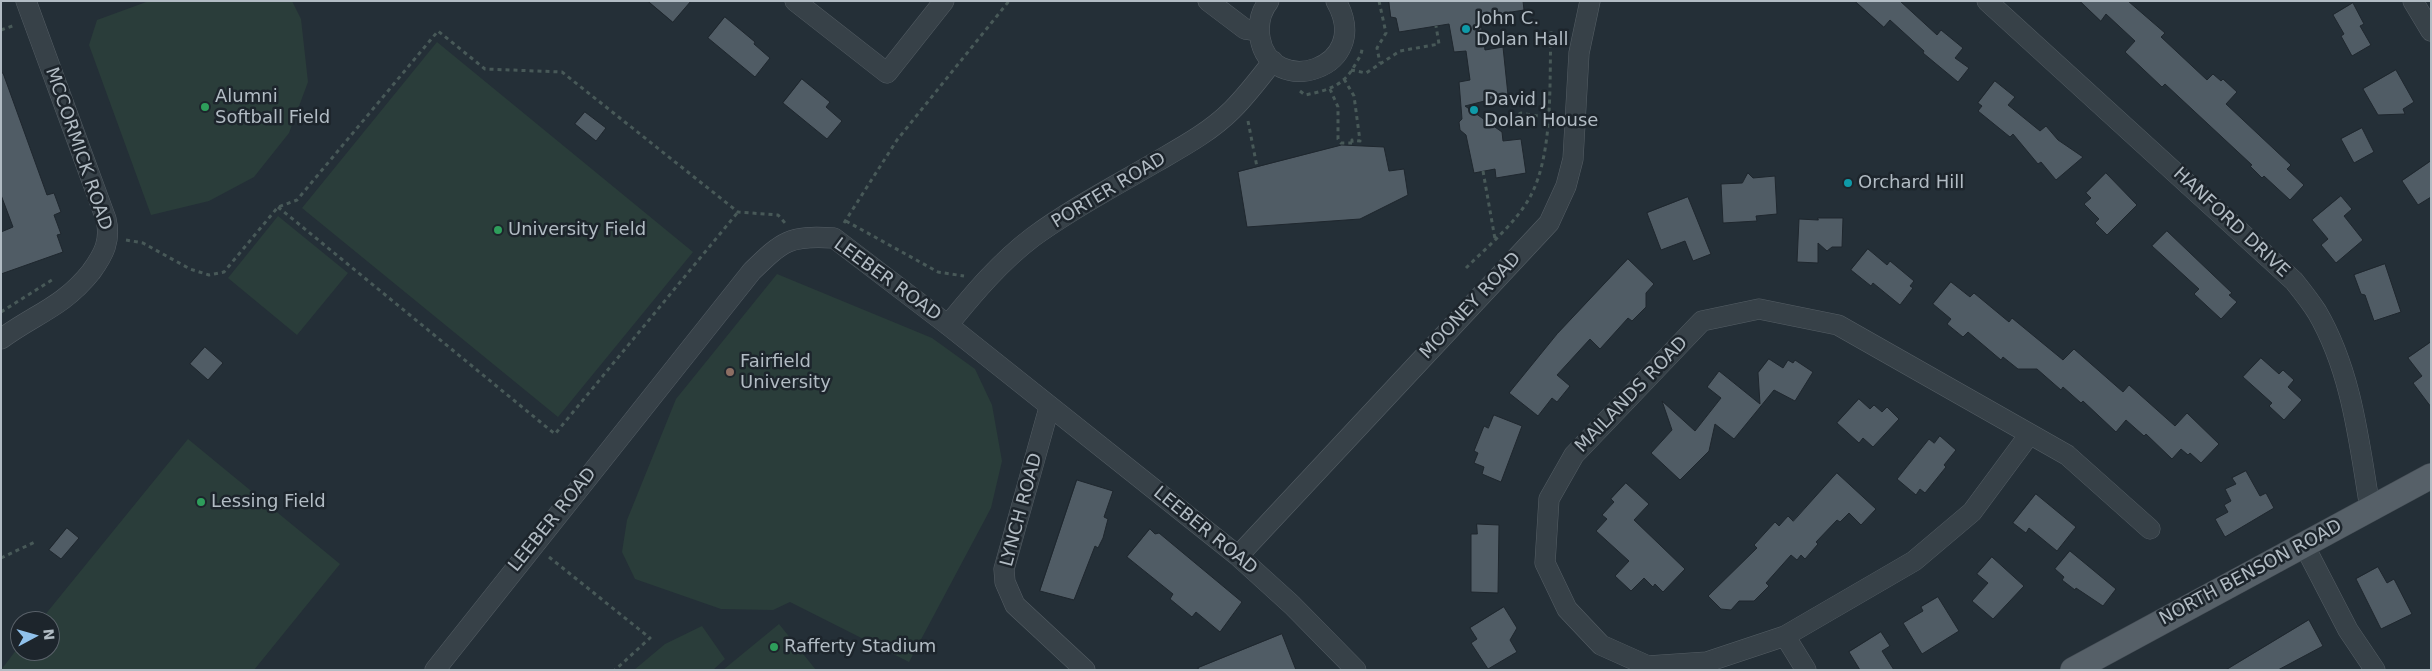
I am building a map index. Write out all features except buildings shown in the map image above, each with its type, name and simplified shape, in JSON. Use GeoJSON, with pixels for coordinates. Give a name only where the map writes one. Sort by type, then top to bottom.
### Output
{"type":"FeatureCollection","features":[{"type":"Feature","properties":{"kind":"main road","name":"NORTH BENSON ROAD"},"geometry":{"type":"LineString","coordinates":[[2072,670],[2431,476]]}},
{"type":"Feature","properties":{"kind":"street","name":"MCCORMICK ROAD"},"geometry":{"type":"LineString","coordinates":[[1,339],[72,294],[100,260],[107,246],[108,238],[106,219],[26,1]]}},
{"type":"Feature","properties":{"kind":"street"},"geometry":{"type":"LineString","coordinates":[[795,1],[887,73],[944,1]]}},
{"type":"Feature","properties":{"kind":"street"},"geometry":{"type":"LineString","coordinates":[[1208,1],[1245,29],[1259,31]]}},
{"type":"Feature","properties":{"kind":"street"},"geometry":{"type":"LineString","coordinates":[[1269,1],[1260,18],[1259,31],[1261,42],[1273,61],[1285,68],[1299,72],[1313,70],[1332,60],[1343,42],[1345,28],[1343,14],[1336,1]]}},
{"type":"Feature","properties":{"kind":"street","name":"MOONEY ROAD"},"geometry":{"type":"LineString","coordinates":[[1238,556],[1549,223],[1566,186],[1573,159],[1579,53],[1590,1]]}},
{"type":"Feature","properties":{"kind":"street","name":"HANFORD DRIVE"},"geometry":{"type":"LineString","coordinates":[[1987,1],[2294,281],[2317,312],[2342,368],[2352,401],[2370,508]]}},
{"type":"Feature","properties":{"kind":"street"},"geometry":{"type":"LineString","coordinates":[[2413,1],[2431,31]]}},
{"type":"Feature","properties":{"kind":"street","name":"PORTER ROAD"},"geometry":{"type":"LineString","coordinates":[[948,325],[994,271],[1033,237],[1082,205],[1187,144],[1209,129],[1247,95],[1273,61]]}},
{"type":"Feature","properties":{"kind":"street","name":"LEEBER ROAD"},"geometry":{"type":"LineString","coordinates":[[435,670],[752,271],[778,246],[798,238],[834,238],[948,325],[1049,408],[1238,556],[1292,605],[1356,670]]}},
{"type":"Feature","properties":{"kind":"street","name":"MAILANDS ROAD"},"geometry":{"type":"LineString","coordinates":[[2029,435],[1972,512],[1914,561],[1784,636],[1707,662],[1648,666],[1601,645],[1567,609],[1545,563],[1549,499],[1574,455],[1702,320],[1759,309],[1838,325],[2066,455],[2150,530]]}},
{"type":"Feature","properties":{"kind":"street","name":"LYNCH ROAD"},"geometry":{"type":"LineString","coordinates":[[1049,408],[1004,568],[1005,582],[1015,605],[1085,670]]}},
{"type":"Feature","properties":{"kind":"street"},"geometry":{"type":"LineString","coordinates":[[2304,545],[2348,630],[2374,670]]}},
{"type":"Feature","properties":{"kind":"street"},"geometry":{"type":"LineString","coordinates":[[1784,636],[1806,670]]}},
{"type":"Feature","properties":{"kind":"path"},"geometry":{"type":"LineString","coordinates":[[834,238],[898,140],[1010,1]]}},
{"type":"Feature","properties":{"kind":"path"},"geometry":{"type":"LineString","coordinates":[[1379,1],[1386,33],[1377,48],[1380,63]]}},
{"type":"Feature","properties":{"kind":"path"},"geometry":{"type":"LineString","coordinates":[[1351,70],[1366,73],[1400,50],[1439,44],[1436,26]]}},
{"type":"Feature","properties":{"kind":"path"},"geometry":{"type":"LineString","coordinates":[[108,238],[143,243],[190,269],[209,275],[224,272],[278,207],[297,200],[438,31],[485,69],[562,72],[738,212],[778,215],[798,238]]}},
{"type":"Feature","properties":{"kind":"path"},"geometry":{"type":"LineString","coordinates":[[1466,268],[1521,210],[1538,180],[1546,143],[1551,31]]}},
{"type":"Feature","properties":{"kind":"path"},"geometry":{"type":"LineString","coordinates":[[1330,89],[1338,107],[1338,139],[1341,143],[1352,144],[1352,140],[1360,141],[1354,96],[1344,79]]}},
{"type":"Feature","properties":{"kind":"path"},"geometry":{"type":"LineString","coordinates":[[1488,122],[1509,120],[1522,113],[1548,118]]}},
{"type":"Feature","properties":{"kind":"path"},"geometry":{"type":"LineString","coordinates":[[1484,171],[1494,239]]}},
{"type":"Feature","properties":{"kind":"path"},"geometry":{"type":"LineString","coordinates":[[278,207],[555,434],[738,212]]}},
{"type":"Feature","properties":{"kind":"path"},"geometry":{"type":"LineString","coordinates":[[846,220],[906,252],[938,272],[966,276],[970,272]]}},
{"type":"Feature","properties":{"kind":"path"},"geometry":{"type":"LineString","coordinates":[[1,312],[61,274]]}},
{"type":"Feature","properties":{"kind":"path"},"geometry":{"type":"LineString","coordinates":[[1,558],[37,541]]}},
{"type":"Feature","properties":{"kind":"path"},"geometry":{"type":"LineString","coordinates":[[545,553],[650,638],[614,670]]}},
{"type":"Feature","properties":{"kind":"green space","name":"Alumni Softball Field"},"geometry":{"type":"Polygon","coordinates":[[[149,1],[292,1],[301,19],[308,82],[289,133],[254,177],[209,201],[151,215],[89,45],[97,20],[149,1]]]}},
{"type":"Feature","properties":{"kind":"green space","name":"University Field"},"geometry":{"type":"Polygon","coordinates":[[[437,42],[693,252],[558,417],[302,208],[437,42]]]}},
{"type":"Feature","properties":{"kind":"green space"},"geometry":{"type":"Polygon","coordinates":[[[278,216],[348,273],[297,335],[228,278],[278,216]]]}},
{"type":"Feature","properties":{"kind":"green space"},"geometry":{"type":"Polygon","coordinates":[[[777,274],[932,338],[975,369],[992,405],[1002,461],[991,508],[909,662],[790,602],[773,610],[721,609],[635,579],[622,552],[627,520],[676,399],[777,274]]]}},
{"type":"Feature","properties":{"kind":"green space","name":"Lessing Field"},"geometry":{"type":"Polygon","coordinates":[[[188,439],[340,564],[254,670],[1,670],[10,658],[10,661],[60,661],[60,611],[48,611],[188,439]]]}},
{"type":"Feature","properties":{"kind":"green space","name":"Rafferty Stadium"},"geometry":{"type":"Polygon","coordinates":[[[779,624],[816,670],[723,670],[779,624]]]}},
{"type":"Feature","properties":{"kind":"green space"},"geometry":{"type":"Polygon","coordinates":[[[702,626],[725,659],[713,670],[634,670],[665,644],[702,626]]]}},
{"type":"Feature","properties":{"kind":"place","name":"John C. Dolan Hall"},"geometry":{"type":"Point","coordinates":[1466,29]}},
{"type":"Feature","properties":{"kind":"place","name":"Alumni Softball Field"},"geometry":{"type":"Point","coordinates":[205,107]}},
{"type":"Feature","properties":{"kind":"place","name":"David J Dolan House"},"geometry":{"type":"Point","coordinates":[1474,110]}},
{"type":"Feature","properties":{"kind":"place","name":"Orchard Hill"},"geometry":{"type":"Point","coordinates":[1848,183]}},
{"type":"Feature","properties":{"kind":"place","name":"University Field"},"geometry":{"type":"Point","coordinates":[498,230]}},
{"type":"Feature","properties":{"kind":"place","name":"Fairfield University"},"geometry":{"type":"Point","coordinates":[730,372]}},
{"type":"Feature","properties":{"kind":"place","name":"Lessing Field"},"geometry":{"type":"Point","coordinates":[201,502]}},
{"type":"Feature","properties":{"kind":"place","name":"Rafferty Stadium"},"geometry":{"type":"Point","coordinates":[774,647]}}]}
